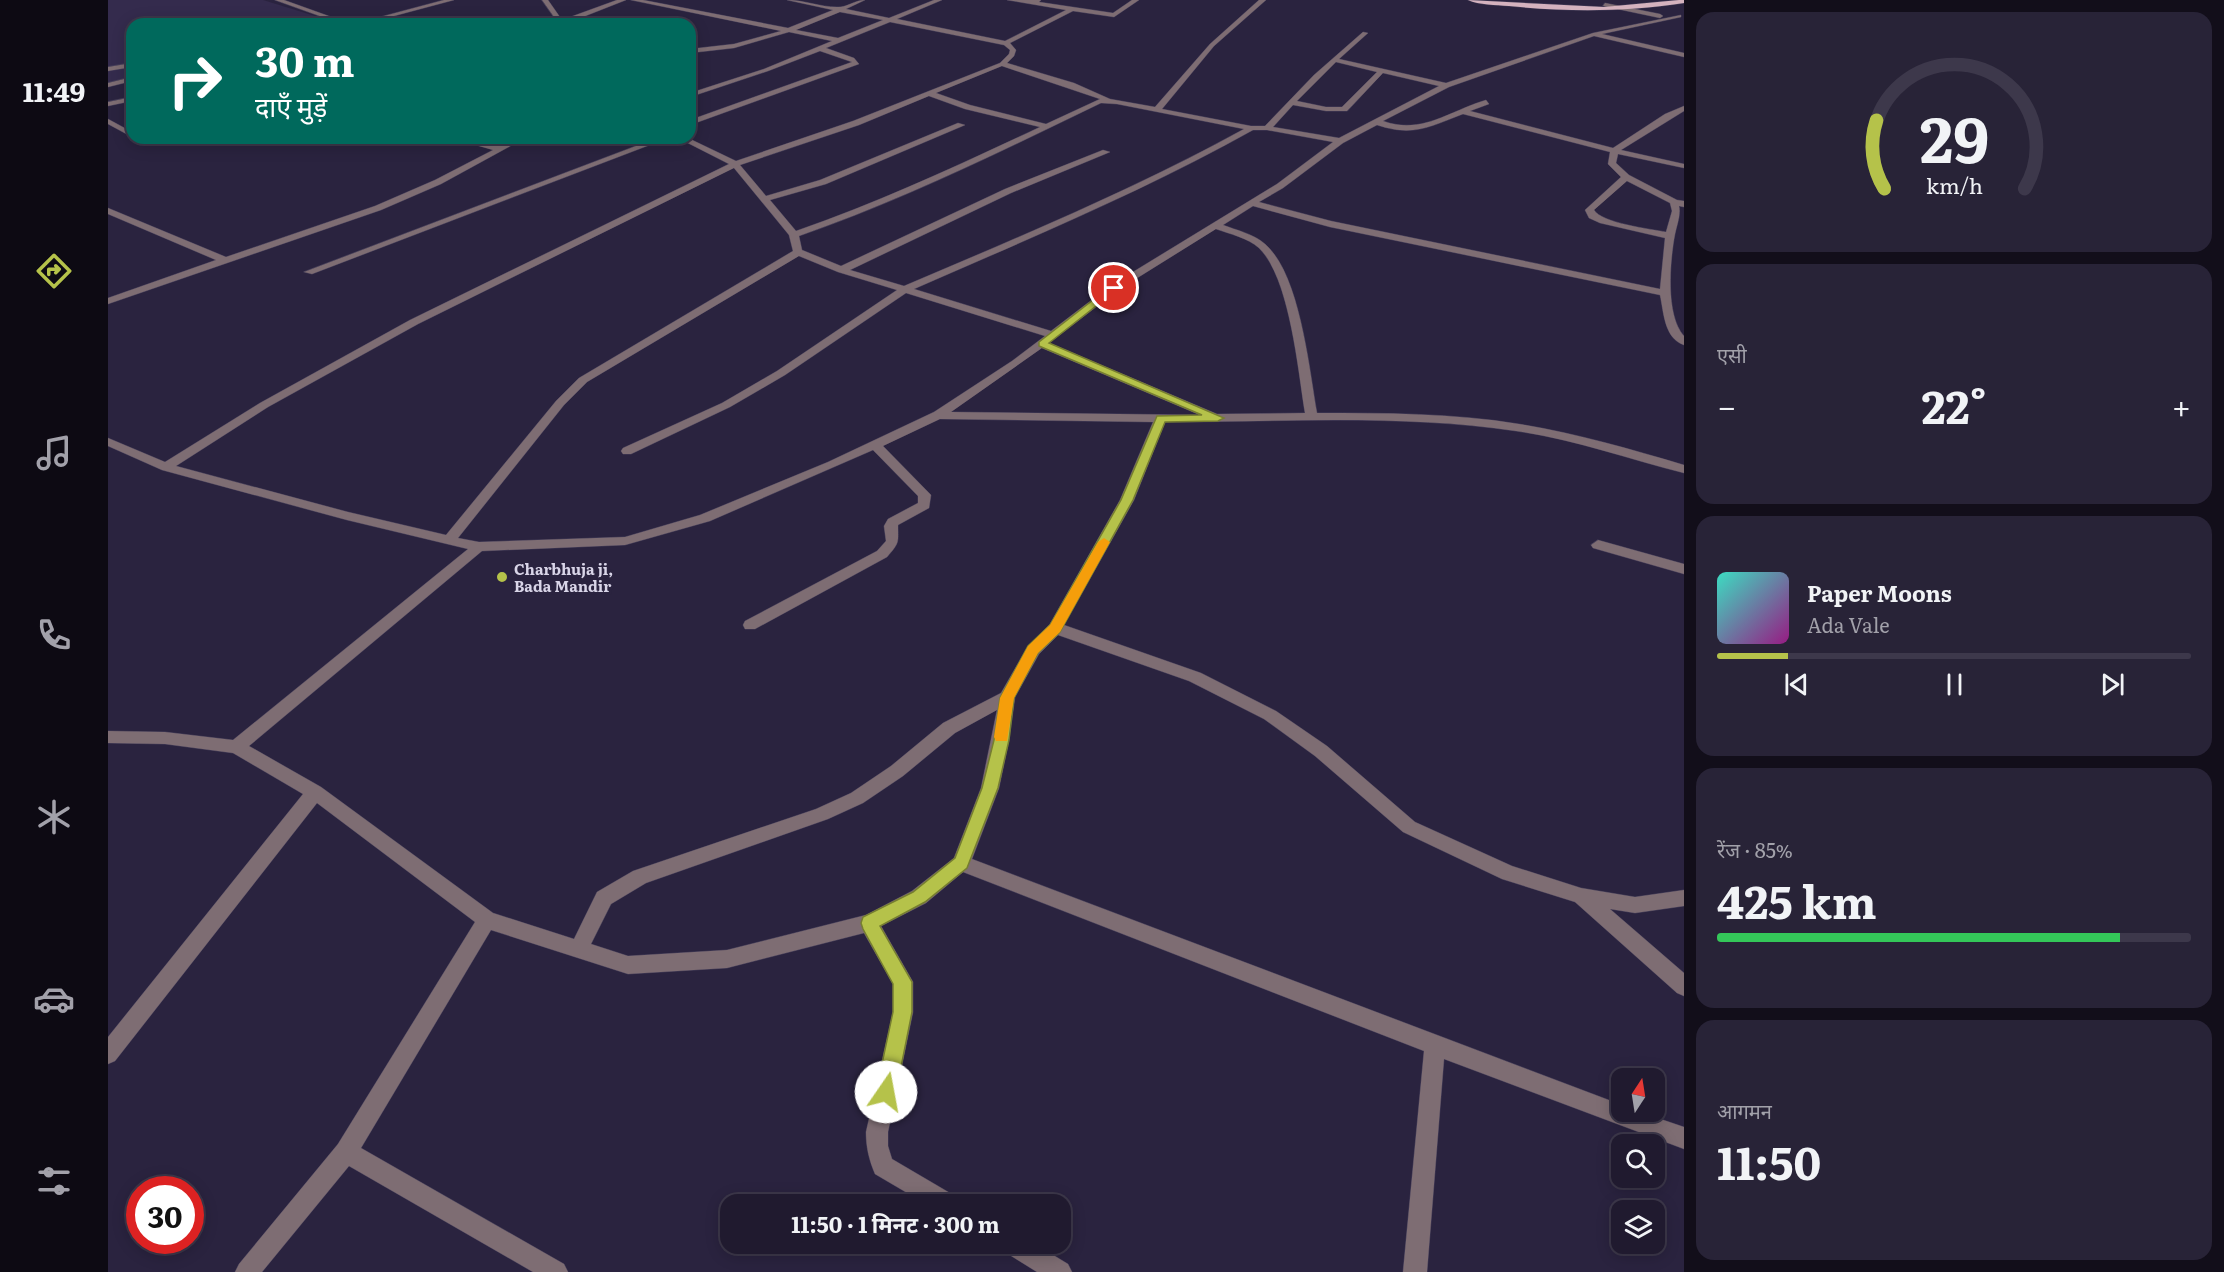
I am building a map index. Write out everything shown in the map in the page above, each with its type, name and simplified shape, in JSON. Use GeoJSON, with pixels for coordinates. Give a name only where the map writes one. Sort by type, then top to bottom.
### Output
{"type":"FeatureCollection","features":[{"type":"Feature","properties":{"kind":"main road"},"geometry":{"type":"LineString","coordinates":[[1472,0],[1582,10],[1624,6],[1645,0]]}},
{"type":"Feature","properties":{"kind":"main road"},"geometry":{"type":"LineString","coordinates":[[1521,0],[1605,5]]}},
{"type":"Feature","properties":{"kind":"main road"},"geometry":{"type":"LineString","coordinates":[[1641,8],[1682,2]]}},
{"type":"Feature","properties":{"kind":"street"},"geometry":{"type":"LineString","coordinates":[[278,0],[330,18]]}},
{"type":"Feature","properties":{"kind":"street"},"geometry":{"type":"LineString","coordinates":[[382,18],[451,0]]}},
{"type":"Feature","properties":{"kind":"street"},"geometry":{"type":"LineString","coordinates":[[545,0],[558,18]]}},
{"type":"Feature","properties":{"kind":"street"},"geometry":{"type":"LineString","coordinates":[[574,18],[623,0]]}},
{"type":"Feature","properties":{"kind":"street"},"geometry":{"type":"LineString","coordinates":[[634,0],[837,40]]}},
{"type":"Feature","properties":{"kind":"street"},"geometry":{"type":"LineString","coordinates":[[166,467],[264,405],[414,322],[735,164],[856,123],[930,94],[1002,64],[1012,55],[1013,50],[1006,43],[790,0]]}},
{"type":"Feature","properties":{"kind":"street"},"geometry":{"type":"LineString","coordinates":[[696,50],[724,48],[787,31],[862,0]]}},
{"type":"Feature","properties":{"kind":"street"},"geometry":{"type":"LineString","coordinates":[[696,93],[766,70],[939,0]]}},
{"type":"Feature","properties":{"kind":"street"},"geometry":{"type":"LineString","coordinates":[[1010,0],[1114,15],[1136,0]]}},
{"type":"Feature","properties":{"kind":"street"},"geometry":{"type":"LineString","coordinates":[[1157,110],[1212,45],[1263,0]]}},
{"type":"Feature","properties":{"kind":"street"},"geometry":{"type":"LineString","coordinates":[[1605,5],[1641,8],[1679,18]]}},
{"type":"Feature","properties":{"kind":"street"},"geometry":{"type":"LineString","coordinates":[[1624,6],[1679,18]]}},
{"type":"Feature","properties":{"kind":"street"},"geometry":{"type":"LineString","coordinates":[[1006,43],[1072,9]]}},
{"type":"Feature","properties":{"kind":"street"},"geometry":{"type":"LineString","coordinates":[[108,442],[166,467],[346,516],[479,547],[625,541],[705,518],[875,445],[938,415],[1042,344],[1114,288],[1280,186],[1340,141],[1374,121],[1446,85],[1595,34],[1679,18]]}},
{"type":"Feature","properties":{"kind":"street"},"geometry":{"type":"LineString","coordinates":[[1267,128],[1334,60],[1365,33]]}},
{"type":"Feature","properties":{"kind":"street"},"geometry":{"type":"LineString","coordinates":[[1595,34],[1684,55]]}},
{"type":"Feature","properties":{"kind":"street"},"geometry":{"type":"LineString","coordinates":[[696,121],[857,63],[818,48]]}},
{"type":"Feature","properties":{"kind":"street"},"geometry":{"type":"LineString","coordinates":[[1334,60],[1446,85]]}},
{"type":"Feature","properties":{"kind":"street"},"geometry":{"type":"LineString","coordinates":[[1002,64],[1071,84],[1107,99],[1105,100]]}},
{"type":"Feature","properties":{"kind":"street"},"geometry":{"type":"LineString","coordinates":[[108,69],[126,66]]}},
{"type":"Feature","properties":{"kind":"street"},"geometry":{"type":"LineString","coordinates":[[1291,102],[1326,109],[1344,109],[1381,71]]}},
{"type":"Feature","properties":{"kind":"street"},"geometry":{"type":"LineString","coordinates":[[108,85],[126,80]]}},
{"type":"Feature","properties":{"kind":"street"},"geometry":{"type":"LineString","coordinates":[[930,94],[968,107],[1046,126]]}},
{"type":"Feature","properties":{"kind":"street"},"geometry":{"type":"LineString","coordinates":[[108,104],[126,100]]}},
{"type":"Feature","properties":{"kind":"street"},"geometry":{"type":"LineString","coordinates":[[794,236],[921,186],[1093,103],[1105,100],[1251,128],[1267,128],[1340,141]]}},
{"type":"Feature","properties":{"kind":"street"},"geometry":{"type":"LineString","coordinates":[[1374,121],[1397,129],[1417,129],[1486,102]]}},
{"type":"Feature","properties":{"kind":"street"},"geometry":{"type":"LineString","coordinates":[[1684,108],[1614,151],[1612,164],[1626,177],[1679,203],[1670,236],[1665,292],[1672,329],[1684,342]]}},
{"type":"Feature","properties":{"kind":"street"},"geometry":{"type":"LineString","coordinates":[[1465,112],[1614,151],[1684,166]]}},
{"type":"Feature","properties":{"kind":"street"},"geometry":{"type":"LineString","coordinates":[[108,122],[126,132]]}},
{"type":"Feature","properties":{"kind":"street"},"geometry":{"type":"LineString","coordinates":[[764,199],[823,182],[961,125]]}},
{"type":"Feature","properties":{"kind":"street"},"geometry":{"type":"LineString","coordinates":[[627,451],[726,405],[781,373],[906,289],[1074,216],[1199,157],[1251,128]]}},
{"type":"Feature","properties":{"kind":"street"},"geometry":{"type":"LineString","coordinates":[[480,144],[500,149]]}},
{"type":"Feature","properties":{"kind":"street"},"geometry":{"type":"LineString","coordinates":[[108,301],[378,208],[438,182],[510,144]]}},
{"type":"Feature","properties":{"kind":"street"},"geometry":{"type":"LineString","coordinates":[[309,272],[648,144]]}},
{"type":"Feature","properties":{"kind":"street"},"geometry":{"type":"LineString","coordinates":[[694,144],[735,164],[794,236],[798,252]]}},
{"type":"Feature","properties":{"kind":"street"},"geometry":{"type":"LineString","coordinates":[[842,270],[1008,191],[1106,152]]}},
{"type":"Feature","properties":{"kind":"street"},"geometry":{"type":"LineString","coordinates":[[1626,177],[1589,210],[1592,216],[1603,221],[1670,236]]}},
{"type":"Feature","properties":{"kind":"street"},"geometry":{"type":"LineString","coordinates":[[1251,203],[1330,224],[1665,292]]}},
{"type":"Feature","properties":{"kind":"street"},"geometry":{"type":"LineString","coordinates":[[109,213],[226,261]]}},
{"type":"Feature","properties":{"kind":"street"},"geometry":{"type":"LineString","coordinates":[[1214,225],[1261,245],[1274,260],[1289,297],[1311,417]]}},
{"type":"Feature","properties":{"kind":"street"},"geometry":{"type":"LineString","coordinates":[[798,252],[842,270],[1053,335]]}},
{"type":"Feature","properties":{"kind":"street"},"geometry":{"type":"LineString","coordinates":[[449,540],[560,403],[583,380],[798,252]]}},
{"type":"Feature","properties":{"kind":"street"},"geometry":{"type":"LineString","coordinates":[[1042,344],[1218,418]]}},
{"type":"Feature","properties":{"kind":"street"},"geometry":{"type":"LineString","coordinates":[[938,415],[1161,418],[1311,417],[1462,421],[1519,428],[1578,439],[1684,469]]}},
{"type":"Feature","properties":{"kind":"street"},"geometry":{"type":"LineString","coordinates":[[108,752],[114,737],[165,738],[236,747],[315,792],[487,920],[628,965],[728,959],[869,923],[919,897],[961,863],[990,788],[1001,740],[1007,698],[1033,650],[1055,628],[1127,500],[1161,418]]}},
{"type":"Feature","properties":{"kind":"street"},"geometry":{"type":"LineString","coordinates":[[750,625],[882,554],[893,542],[891,526],[893,522],[924,505],[925,495],[875,445]]}},
{"type":"Feature","properties":{"kind":"street"},"geometry":{"type":"LineString","coordinates":[[1598,545],[1684,569]]}},
{"type":"Feature","properties":{"kind":"street"},"geometry":{"type":"LineString","coordinates":[[236,747],[479,547]]}},
{"type":"Feature","properties":{"kind":"street"},"geometry":{"type":"LineString","coordinates":[[1055,628],[1195,677],[1278,721],[1321,751],[1409,827],[1508,873],[1581,896],[1635,905],[1684,898]]}},
{"type":"Feature","properties":{"kind":"street"},"geometry":{"type":"LineString","coordinates":[[579,949],[604,897],[640,877],[822,814],[856,798],[897,771],[949,728],[1007,698]]}},
{"type":"Feature","properties":{"kind":"street"},"geometry":{"type":"LineString","coordinates":[[108,1054],[315,792]]}},
{"type":"Feature","properties":{"kind":"street"},"geometry":{"type":"LineString","coordinates":[[961,863],[1684,1138]]}},
{"type":"Feature","properties":{"kind":"street"},"geometry":{"type":"LineString","coordinates":[[1581,896],[1684,986]]}},
{"type":"Feature","properties":{"kind":"street"},"geometry":{"type":"LineString","coordinates":[[247,1272],[346,1152],[487,920]]}},
{"type":"Feature","properties":{"kind":"street"},"geometry":{"type":"LineString","coordinates":[[869,923],[903,982],[903,1012],[877,1131],[880,1156],[883,1166],[930,1194]]}},
{"type":"Feature","properties":{"kind":"street"},"geometry":{"type":"LineString","coordinates":[[1416,1272],[1435,1045]]}},
{"type":"Feature","properties":{"kind":"street"},"geometry":{"type":"LineString","coordinates":[[346,1152],[556,1272]]}},
{"type":"Feature","properties":{"kind":"street"},"geometry":{"type":"LineString","coordinates":[[1030,1254],[1060,1272]]}},
{"type":"Feature","properties":{"kind":"shaded area"},"geometry":{"type":"Polygon","coordinates":[[[108,0],[263,0],[322,18],[126,18],[126,78],[108,83],[108,0]]]}},
{"type":"Feature","properties":{"kind":"slow traffic"},"geometry":{"type":"LineString","coordinates":[[1002,737],[1007,698],[1033,650],[1055,628],[1104,542]]}},
{"type":"Feature","properties":{"kind":"place","name":"Charbhuja ji, Bada Mandir"},"geometry":{"type":"Point","coordinates":[502,577]}},
{"type":"Feature","properties":{"kind":"route"},"geometry":{"type":"LineString","coordinates":[[886,1092],[903,1012],[903,982],[869,923],[919,897],[961,863],[990,788],[1001,740],[1007,698],[1033,650],[1055,628],[1127,500],[1161,418],[1218,418],[1042,344],[1089,305],[1114,288]]}}]}
